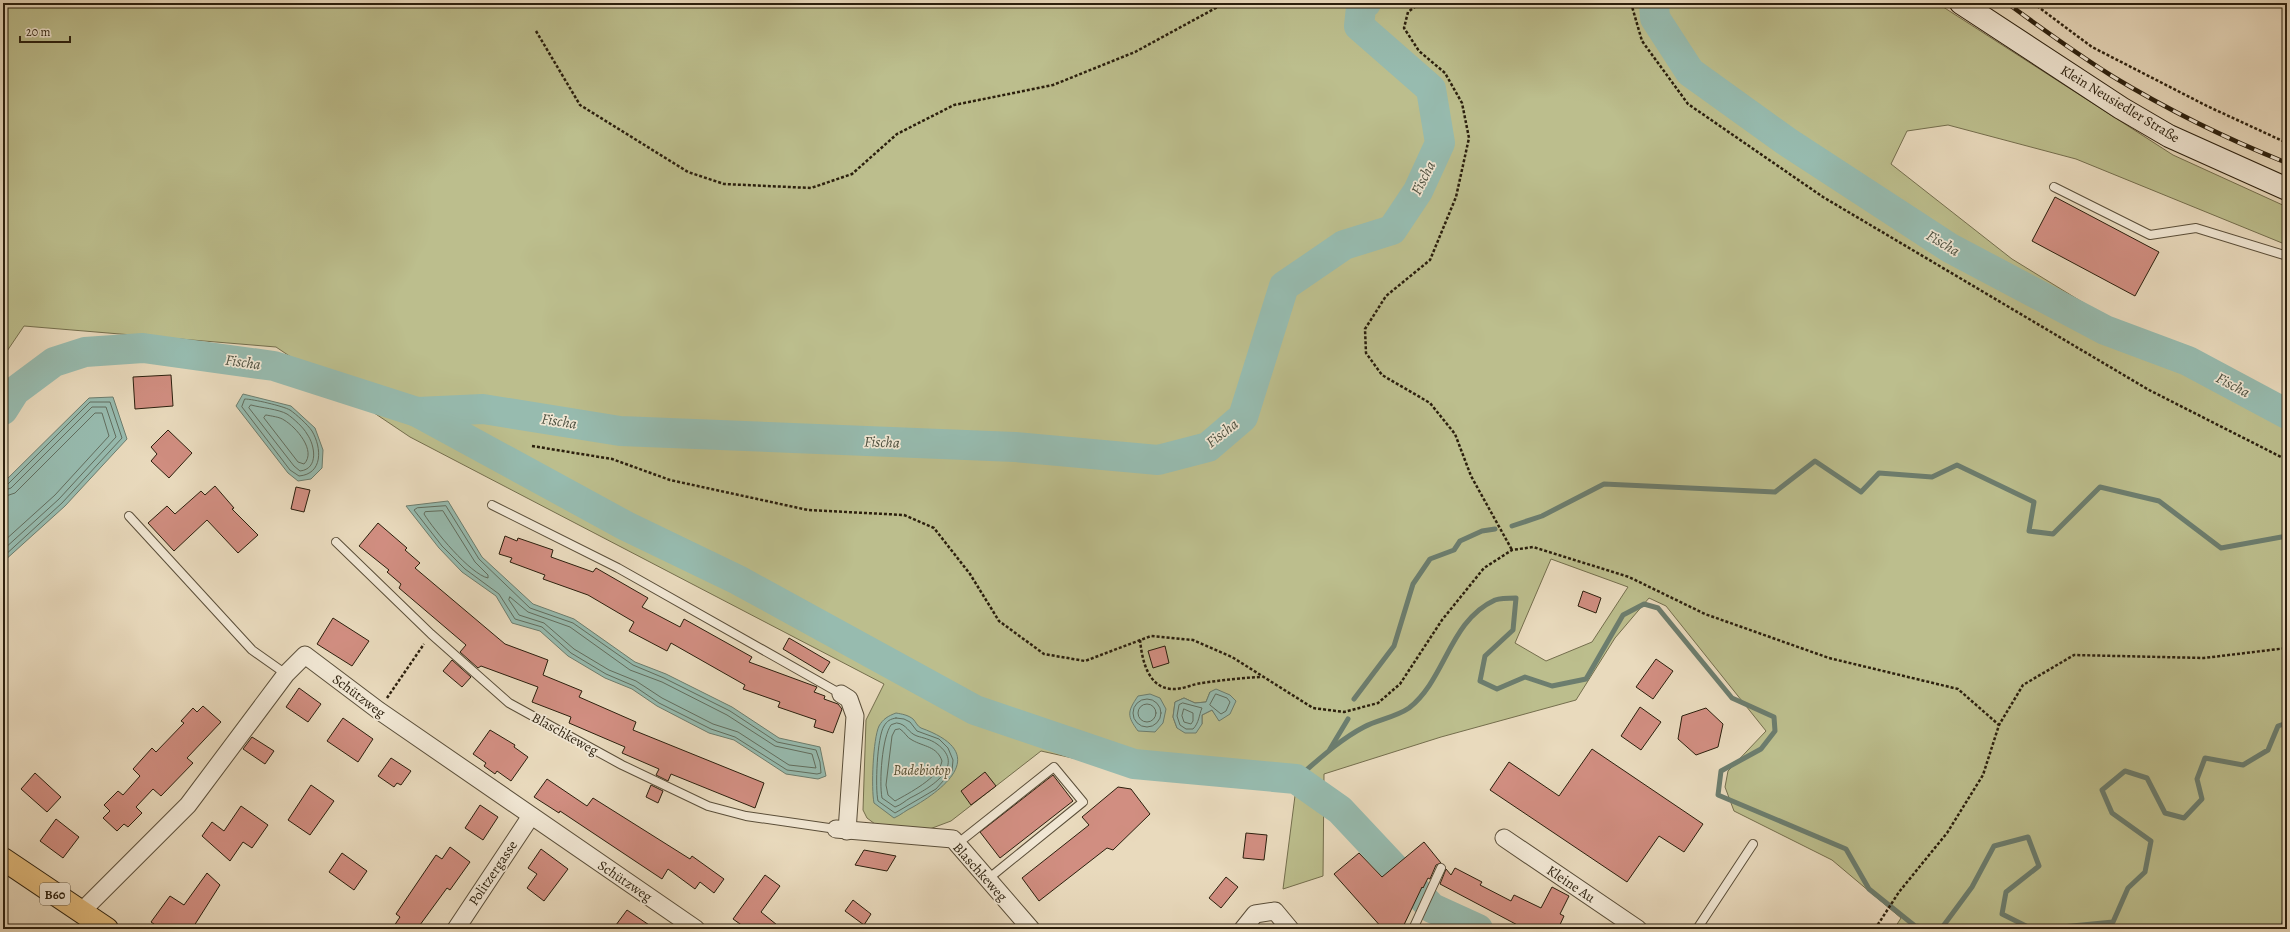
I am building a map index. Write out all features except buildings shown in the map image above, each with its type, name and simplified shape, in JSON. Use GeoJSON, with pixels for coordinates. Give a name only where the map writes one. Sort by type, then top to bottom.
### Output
{"type":"FeatureCollection","features":[{"type":"Feature","properties":{"kind":"main road","name":"Klein Neusiedler Straße"},"geometry":{"type":"LineString","coordinates":[[1961,3],[2128,112],[2169,136],[2287,190]]}},
{"type":"Feature","properties":{"kind":"main road","name":"B60"},"geometry":{"type":"LineString","coordinates":[[3,859],[107,929]]}},
{"type":"Feature","properties":{"kind":"street","name":"Schützweg"},"geometry":{"type":"LineString","coordinates":[[81,912],[188,804],[286,674],[305,655],[378,710],[531,816],[679,924],[696,929]]}},
{"type":"Feature","properties":{"kind":"street"},"geometry":{"type":"LineString","coordinates":[[841,694],[849,699],[855,716],[841,830]]}},
{"type":"Feature","properties":{"kind":"street","name":"Politzergasse"},"geometry":{"type":"LineString","coordinates":[[456,929],[531,816]]}},
{"type":"Feature","properties":{"kind":"street","name":"Blaschkeweg"},"geometry":{"type":"LineString","coordinates":[[841,830],[953,839],[1031,929]]}},
{"type":"Feature","properties":{"kind":"street","name":"Kleine Au"},"geometry":{"type":"LineString","coordinates":[[1504,838],[1638,929]]}},
{"type":"Feature","properties":{"kind":"street"},"geometry":{"type":"LineString","coordinates":[[1242,929],[1255,914],[1275,911],[1290,929]]}},
{"type":"Feature","properties":{"kind":"lane"},"geometry":{"type":"LineString","coordinates":[[2054,187],[2150,235],[2196,228],[2287,256]]}},
{"type":"Feature","properties":{"kind":"lane"},"geometry":{"type":"LineString","coordinates":[[492,505],[618,568],[841,694]]}},
{"type":"Feature","properties":{"kind":"lane"},"geometry":{"type":"LineString","coordinates":[[129,516],[252,650],[286,674]]}},
{"type":"Feature","properties":{"kind":"lane","name":"Blaschkeweg"},"geometry":{"type":"LineString","coordinates":[[336,542],[431,634],[509,703],[629,768],[708,806],[746,816],[841,830]]}},
{"type":"Feature","properties":{"kind":"lane"},"geometry":{"type":"LineString","coordinates":[[957,844],[1054,767],[1084,802],[988,879]]}},
{"type":"Feature","properties":{"kind":"lane"},"geometry":{"type":"LineString","coordinates":[[1697,929],[1753,844]]}},
{"type":"Feature","properties":{"kind":"lane"},"geometry":{"type":"LineString","coordinates":[[1413,929],[1441,868]]}},
{"type":"Feature","properties":{"kind":"path"},"geometry":{"type":"LineString","coordinates":[[536,31],[580,105],[688,172],[724,184],[811,188],[852,174],[897,134],[954,105],[1053,85],[1136,52],[1225,3]]}},
{"type":"Feature","properties":{"kind":"path"},"geometry":{"type":"LineString","coordinates":[[1420,3],[1408,12],[1404,28],[1419,51],[1445,72],[1462,103],[1469,138],[1456,197],[1430,260],[1386,296],[1365,330],[1366,353],[1382,374],[1430,403],[1455,434],[1471,476],[1512,550]]}},
{"type":"Feature","properties":{"kind":"path"},"geometry":{"type":"LineString","coordinates":[[1631,3],[1642,41],[1688,104],[1830,201],[2149,390],[2287,460]]}},
{"type":"Feature","properties":{"kind":"path"},"geometry":{"type":"LineString","coordinates":[[2033,3],[2092,46],[2207,106],[2287,143]]}},
{"type":"Feature","properties":{"kind":"path"},"geometry":{"type":"LineString","coordinates":[[532,446],[612,459],[670,480],[808,510],[904,515],[934,528],[970,574],[999,621],[1044,654],[1085,661],[1151,636],[1193,640],[1232,657],[1261,677],[1313,708],[1344,712],[1378,703],[1400,684],[1442,620],[1484,568],[1512,550],[1533,547],[1629,577],[1705,614],[1829,658],[1958,689],[1999,725]]}},
{"type":"Feature","properties":{"kind":"path"},"geometry":{"type":"LineString","coordinates":[[378,710],[431,634]]}},
{"type":"Feature","properties":{"kind":"path"},"geometry":{"type":"LineString","coordinates":[[1140,640],[1141,655],[1146,671],[1159,685],[1172,690],[1230,679],[1261,677]]}},
{"type":"Feature","properties":{"kind":"path"},"geometry":{"type":"LineString","coordinates":[[1875,929],[1899,892],[1947,833],[1983,775],[1999,725],[2023,685],[2074,655],[2204,658],[2287,648]]}},
{"type":"Feature","properties":{"kind":"green space","name":"Badebiotop"},"geometry":{"type":"Polygon","coordinates":[[[3,3],[1937,3],[2173,155],[2287,207],[2287,245],[2076,159],[1948,125],[1907,131],[1891,164],[2012,259],[2188,367],[2287,420],[2287,929],[1894,929],[1901,918],[1832,860],[1734,811],[1725,787],[1728,771],[1766,731],[1666,606],[1649,598],[1615,638],[1576,700],[1441,737],[1324,774],[1323,876],[1283,889],[1296,788],[1122,769],[1041,751],[951,821],[927,830],[875,824],[867,818],[863,810],[866,720],[884,684],[410,437],[276,347],[24,326],[3,357],[3,3]],[[1551,559],[1515,643],[1546,661],[1592,642],[1628,587],[1551,559]],[[1210,692],[1206,702],[1195,703],[1184,698],[1175,702],[1173,717],[1177,728],[1202,724],[1202,715],[1212,710],[1219,720],[1210,692]]]}},
{"type":"Feature","properties":{"kind":"water"},"geometry":{"type":"Polygon","coordinates":[[[243,394],[291,406],[315,428],[323,450],[322,468],[311,479],[298,481],[288,473],[236,406],[243,394]]]}},
{"type":"Feature","properties":{"kind":"water"},"geometry":{"type":"Polygon","coordinates":[[[113,397],[127,439],[65,506],[3,562],[3,483],[89,398],[113,397]]]}},
{"type":"Feature","properties":{"kind":"water"},"geometry":{"type":"Polygon","coordinates":[[[448,501],[482,557],[533,604],[574,619],[635,662],[666,674],[732,707],[779,738],[820,747],[826,776],[818,779],[786,774],[734,740],[709,733],[657,706],[632,689],[605,678],[568,656],[540,631],[512,623],[496,596],[462,572],[439,548],[406,506],[448,501]]]}},
{"type":"Feature","properties":{"kind":"water"},"geometry":{"type":"Polygon","coordinates":[[[1216,689],[1230,695],[1236,701],[1230,714],[1219,721],[1212,710],[1202,715],[1202,724],[1196,733],[1185,733],[1177,728],[1173,717],[1175,702],[1184,698],[1195,703],[1206,702],[1210,692],[1216,689]]]}},
{"type":"Feature","properties":{"kind":"water"},"geometry":{"type":"Polygon","coordinates":[[[1150,694],[1160,698],[1166,709],[1163,723],[1155,732],[1138,731],[1130,718],[1130,710],[1138,696],[1150,694]]]}},
{"type":"Feature","properties":{"kind":"water"},"geometry":{"type":"Polygon","coordinates":[[[896,713],[903,714],[913,719],[920,727],[941,737],[953,747],[957,757],[956,767],[950,778],[941,788],[928,798],[894,818],[874,803],[873,775],[875,741],[879,726],[882,721],[896,713]]]}},
{"type":"Feature","properties":{"kind":"waterway","name":"Fischa"},"geometry":{"type":"LineString","coordinates":[[3,410],[15,391],[54,362],[85,352],[143,348],[274,366],[417,412],[483,409],[620,431],[1015,447],[1158,460],[1208,447],[1243,417],[1284,286],[1344,245],[1392,230],[1418,191],[1440,143],[1431,89],[1359,26],[1361,7],[1366,3]]}},
{"type":"Feature","properties":{"kind":"waterway","name":"Fischa"},"geometry":{"type":"LineString","coordinates":[[1654,3],[1655,18],[1690,72],[1786,141],[1950,248],[2105,330],[2188,361],[2287,414]]}},
{"type":"Feature","properties":{"kind":"waterway"},"geometry":{"type":"LineString","coordinates":[[417,412],[626,526],[738,580],[975,710],[1134,764],[1296,779],[1340,810],[1432,908],[1478,929]]}},
{"type":"Feature","properties":{"kind":"waterway"},"geometry":{"type":"LineString","coordinates":[[1512,526],[1542,516],[1604,484],[1775,492],[1815,461],[1861,492],[1879,473],[1932,477],[1957,465],[2034,502],[2029,531],[2053,534],[2100,487],[2159,501],[2221,548],[2287,536]]}},
{"type":"Feature","properties":{"kind":"waterway"},"geometry":{"type":"LineString","coordinates":[[1354,699],[1394,646],[1413,584],[1430,559],[1454,550],[1460,541],[1482,531],[1495,529]]}},
{"type":"Feature","properties":{"kind":"waterway"},"geometry":{"type":"LineString","coordinates":[[1296,779],[1328,751],[1355,732],[1409,708],[1432,682],[1457,636],[1467,622],[1480,609],[1495,600],[1502,598],[1516,598],[1513,630],[1485,656],[1480,681],[1497,689],[1525,677],[1552,686],[1586,679],[1623,615],[1644,604],[1658,608],[1732,698],[1774,717],[1775,731],[1761,749],[1721,771],[1718,795],[1846,849],[1869,889],[1915,926],[1941,929],[1972,887],[1994,846],[2028,837],[2039,866],[2006,892],[2002,914],[2032,929]]}},
{"type":"Feature","properties":{"kind":"waterway"},"geometry":{"type":"LineString","coordinates":[[1330,749],[1348,719]]}},
{"type":"Feature","properties":{"kind":"waterway"},"geometry":{"type":"LineString","coordinates":[[2041,929],[2113,922],[2128,888],[2145,872],[2151,841],[2112,813],[2102,790],[2125,771],[2147,778],[2165,813],[2184,818],[2202,799],[2197,779],[2205,758],[2243,765],[2268,750],[2278,726],[2287,723]]}},
{"type":"Feature","properties":{"kind":"waterway"},"geometry":{"type":"LineString","coordinates":[[2282,929],[2287,911]]}},
{"type":"Feature","properties":{"kind":"railway"},"geometry":{"type":"LineString","coordinates":[[2007,3],[2085,58],[2133,89],[2198,123],[2287,163]]}}]}
